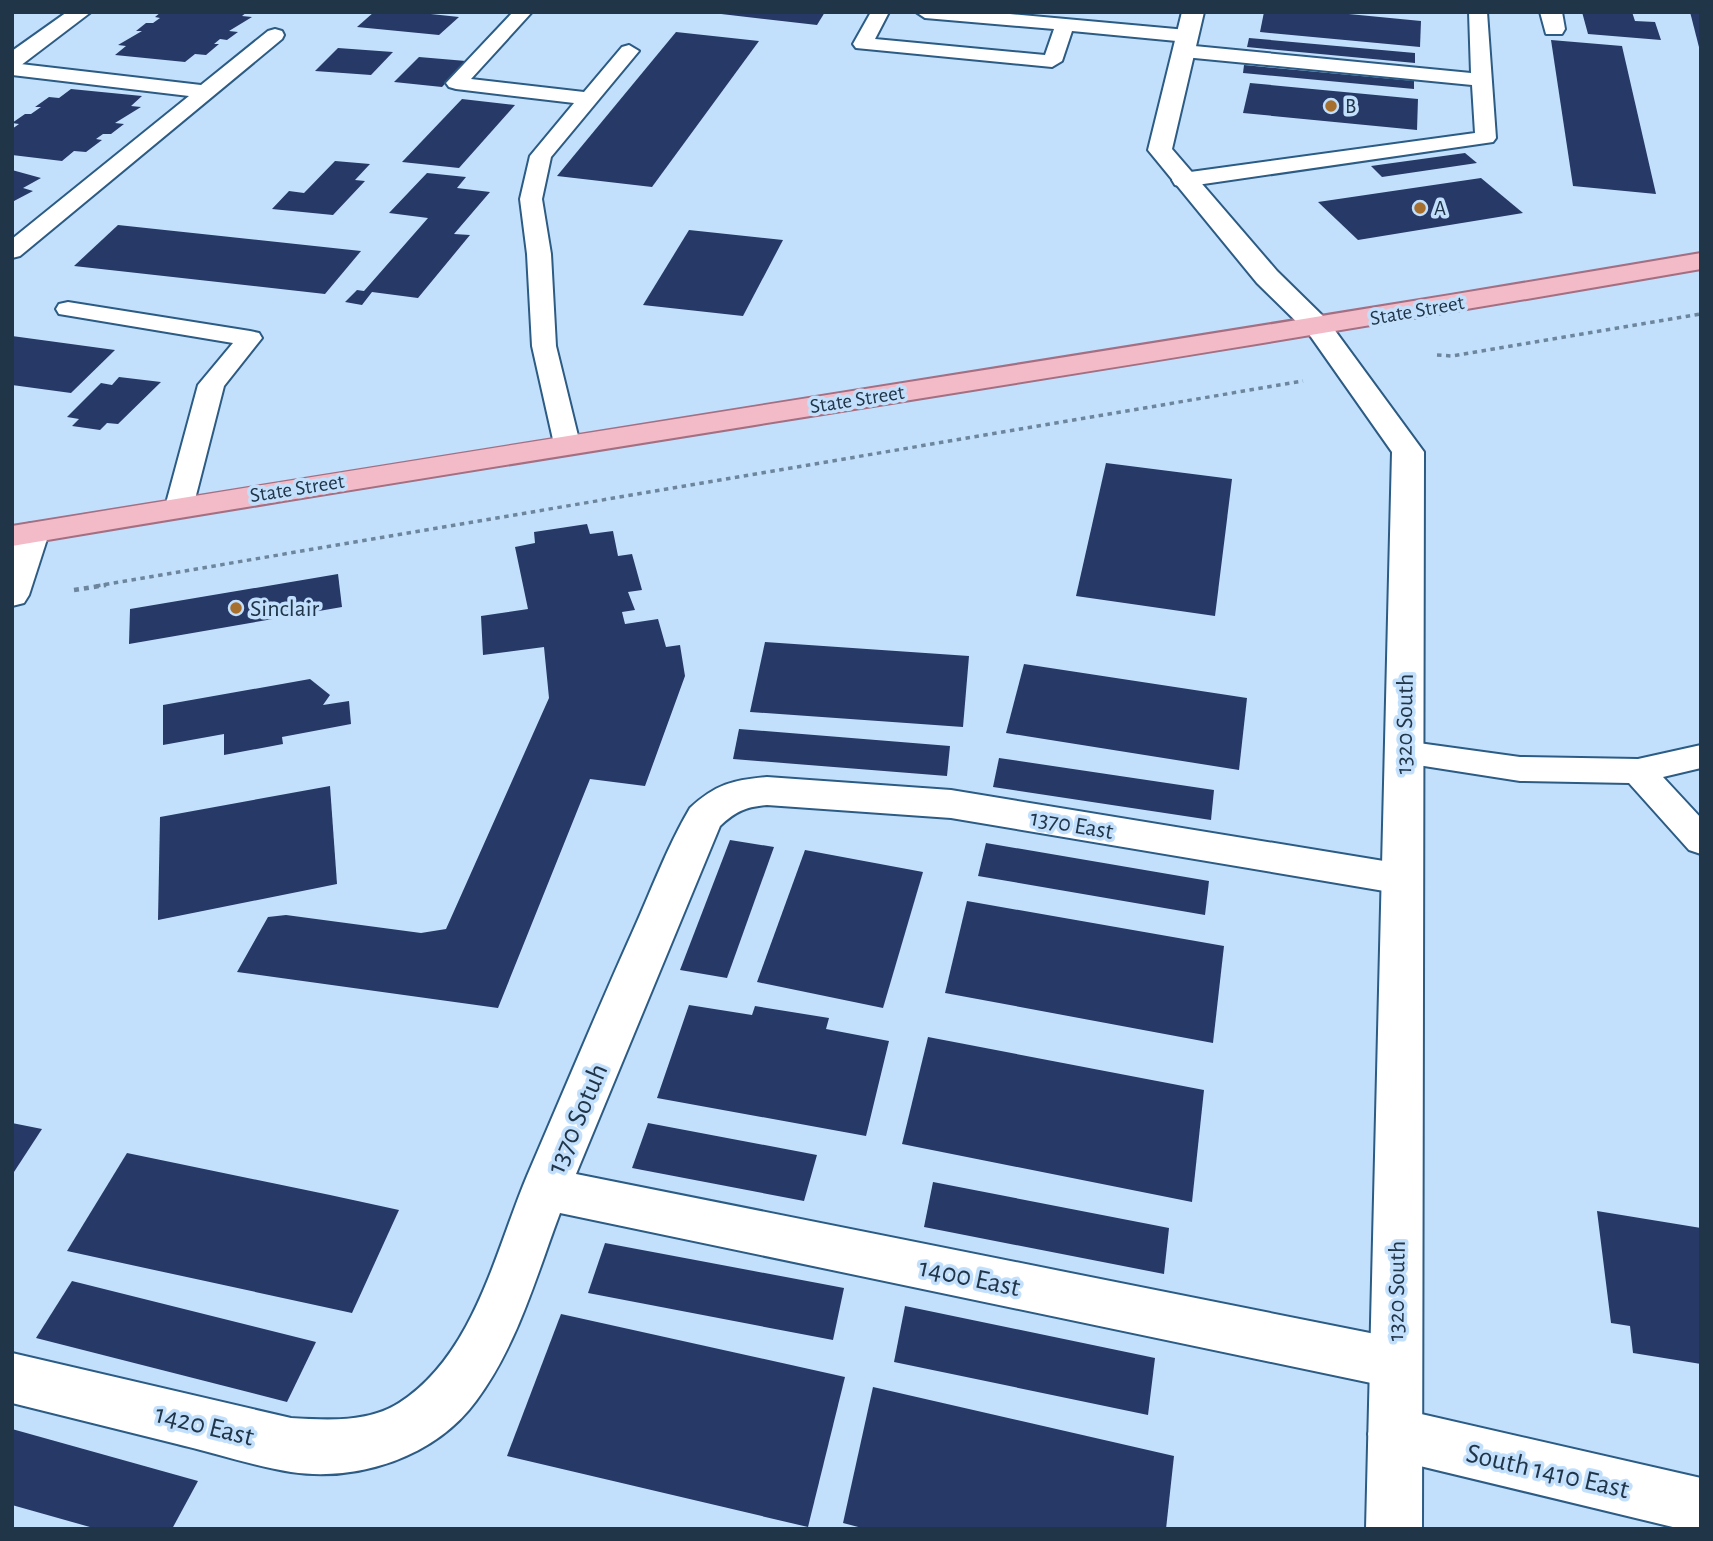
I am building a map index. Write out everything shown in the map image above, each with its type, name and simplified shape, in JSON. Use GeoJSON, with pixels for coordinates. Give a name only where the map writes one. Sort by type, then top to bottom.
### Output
{"type":"FeatureCollection","features":[{"type":"Feature","properties":{"kind":"main road","name":"State Street"},"geometry":{"type":"LineString","coordinates":[[22,534],[567,444],[1318,327],[1701,261]]}},
{"type":"Feature","properties":{"kind":"street"},"geometry":{"type":"LineString","coordinates":[[12,61],[81,12]]}},
{"type":"Feature","properties":{"kind":"street","name":"1320 South"},"geometry":{"type":"LineString","coordinates":[[1188,33],[1160,150],[1267,277],[1318,327],[1408,452],[1394,1529]]}},
{"type":"Feature","properties":{"kind":"street"},"geometry":{"type":"LineString","coordinates":[[12,595],[22,534]]}},
{"type":"Feature","properties":{"kind":"street","name":"1370 East"},"geometry":{"type":"LineString","coordinates":[[740,793],[800,791],[951,804],[1402,879]]}},
{"type":"Feature","properties":{"kind":"street","name":"1370 Sotuh"},"geometry":{"type":"LineString","coordinates":[[398,1433],[434,1410],[464,1374],[489,1332],[545,1189],[704,818],[721,802],[740,793]]}},
{"type":"Feature","properties":{"kind":"street","name":"1400 East"},"geometry":{"type":"LineString","coordinates":[[545,1189],[1395,1363]]}},
{"type":"Feature","properties":{"kind":"street","name":"1420 East"},"geometry":{"type":"LineString","coordinates":[[12,1378],[291,1445],[331,1448],[364,1445],[398,1433]]}},
{"type":"Feature","properties":{"kind":"street","name":"South 1410 East"},"geometry":{"type":"LineString","coordinates":[[1395,1434],[1701,1506]]}},
{"type":"Feature","properties":{"kind":"lane"},"geometry":{"type":"LineString","coordinates":[[523,12],[456,83],[589,99]]}},
{"type":"Feature","properties":{"kind":"lane"},"geometry":{"type":"LineString","coordinates":[[880,12],[863,44],[1052,61],[1065,25]]}},
{"type":"Feature","properties":{"kind":"lane"},"geometry":{"type":"LineString","coordinates":[[925,12],[1188,33],[1481,80]]}},
{"type":"Feature","properties":{"kind":"lane"},"geometry":{"type":"LineString","coordinates":[[1183,180],[1486,138],[1478,12]]}},
{"type":"Feature","properties":{"kind":"lane"},"geometry":{"type":"LineString","coordinates":[[12,251],[275,35]]}},
{"type":"Feature","properties":{"kind":"lane"},"geometry":{"type":"LineString","coordinates":[[567,444],[544,346],[539,254],[531,199],[541,156],[629,51]]}},
{"type":"Feature","properties":{"kind":"lane"},"geometry":{"type":"LineString","coordinates":[[12,69],[207,92]]}},
{"type":"Feature","properties":{"kind":"lane"},"geometry":{"type":"LineString","coordinates":[[68,309],[250,338],[211,385],[179,507]]}},
{"type":"Feature","properties":{"kind":"lane"},"geometry":{"type":"LineString","coordinates":[[1404,753],[1520,769],[1638,771],[1701,756]]}},
{"type":"Feature","properties":{"kind":"lane"},"geometry":{"type":"LineString","coordinates":[[1638,771],[1701,841]]}},
{"type":"Feature","properties":{"kind":"path"},"geometry":{"type":"LineString","coordinates":[[1437,355],[1452,356],[1701,314]]}},
{"type":"Feature","properties":{"kind":"path"},"geometry":{"type":"LineString","coordinates":[[74,590],[1304,381]]}},
{"type":"Feature","properties":{"kind":"building"},"geometry":{"type":"Polygon","coordinates":[[[161,12],[247,12],[242,16],[252,17],[229,31],[238,32],[227,40],[220,39],[214,44],[219,44],[206,55],[195,54],[185,62],[115,55],[126,46],[118,45],[142,31],[136,31],[146,23],[153,23],[160,18],[155,17],[161,12]]]}},
{"type":"Feature","properties":{"kind":"building"},"geometry":{"type":"Polygon","coordinates":[[[374,12],[412,12],[459,17],[439,35],[357,27],[374,12]]]}},
{"type":"Feature","properties":{"kind":"building"},"geometry":{"type":"Polygon","coordinates":[[[704,12],[825,12],[817,25],[704,12]]]}},
{"type":"Feature","properties":{"kind":"building"},"geometry":{"type":"Polygon","coordinates":[[[1264,12],[1328,12],[1421,21],[1420,47],[1260,32],[1264,12]]]}},
{"type":"Feature","properties":{"kind":"building"},"geometry":{"type":"Polygon","coordinates":[[[1582,12],[1632,12],[1635,21],[1655,22],[1661,40],[1588,34],[1582,12]]]}},
{"type":"Feature","properties":{"kind":"building"},"geometry":{"type":"Polygon","coordinates":[[[1690,12],[1701,12],[1701,51],[1700,51],[1690,12]]]}},
{"type":"Feature","properties":{"kind":"building"},"geometry":{"type":"Polygon","coordinates":[[[676,32],[759,41],[652,187],[557,176],[676,32]]]}},
{"type":"Feature","properties":{"kind":"building"},"geometry":{"type":"Polygon","coordinates":[[[1249,38],[1415,53],[1415,63],[1247,47],[1249,38]]]}},
{"type":"Feature","properties":{"kind":"building"},"geometry":{"type":"Polygon","coordinates":[[[1551,40],[1622,46],[1656,194],[1573,186],[1551,40]]]}},
{"type":"Feature","properties":{"kind":"building"},"geometry":{"type":"Polygon","coordinates":[[[338,48],[393,52],[371,75],[315,71],[338,48]]]}},
{"type":"Feature","properties":{"kind":"building"},"geometry":{"type":"Polygon","coordinates":[[[419,57],[466,61],[442,87],[394,82],[419,57]]]}},
{"type":"Feature","properties":{"kind":"building"},"geometry":{"type":"Polygon","coordinates":[[[1244,65],[1414,81],[1414,89],[1243,73],[1244,65]]]}},
{"type":"Feature","properties":{"kind":"building","name":"B"},"geometry":{"type":"Polygon","coordinates":[[[1250,83],[1418,99],[1417,130],[1243,113],[1250,83]]]}},
{"type":"Feature","properties":{"kind":"building"},"geometry":{"type":"Polygon","coordinates":[[[71,89],[142,96],[131,106],[141,107],[115,123],[124,124],[111,134],[103,134],[96,139],[102,140],[86,152],[74,151],[62,161],[12,155],[12,129],[19,124],[12,123],[41,107],[35,107],[49,97],[59,98],[71,89]]]}},
{"type":"Feature","properties":{"kind":"building"},"geometry":{"type":"Polygon","coordinates":[[[462,99],[515,105],[459,168],[402,162],[462,99]]]}},
{"type":"Feature","properties":{"kind":"building"},"geometry":{"type":"Polygon","coordinates":[[[1465,153],[1477,163],[1382,177],[1371,166],[1465,153]]]}},
{"type":"Feature","properties":{"kind":"building"},"geometry":{"type":"Polygon","coordinates":[[[335,161],[370,164],[355,180],[365,181],[333,215],[272,209],[289,191],[304,193],[335,161]]]}},
{"type":"Feature","properties":{"kind":"building"},"geometry":{"type":"Polygon","coordinates":[[[12,170],[41,178],[23,188],[33,191],[14,201],[12,170]]]}},
{"type":"Feature","properties":{"kind":"building"},"geometry":{"type":"Polygon","coordinates":[[[427,173],[466,177],[457,188],[490,192],[454,234],[470,235],[418,298],[372,292],[362,305],[345,302],[357,290],[364,291],[428,218],[389,213],[427,173]]]}},
{"type":"Feature","properties":{"kind":"building","name":"A"},"geometry":{"type":"Polygon","coordinates":[[[1481,178],[1523,213],[1358,240],[1318,202],[1481,178]]]}},
{"type":"Feature","properties":{"kind":"building"},"geometry":{"type":"Polygon","coordinates":[[[118,225],[361,251],[325,294],[74,266],[118,225]]]}},
{"type":"Feature","properties":{"kind":"building"},"geometry":{"type":"Polygon","coordinates":[[[689,230],[783,240],[743,316],[643,305],[689,230]]]}},
{"type":"Feature","properties":{"kind":"building"},"geometry":{"type":"Polygon","coordinates":[[[12,336],[115,350],[71,393],[12,385],[12,336]]]}},
{"type":"Feature","properties":{"kind":"building"},"geometry":{"type":"Polygon","coordinates":[[[119,377],[161,382],[118,424],[107,423],[100,430],[72,426],[79,419],[67,417],[101,383],[112,385],[119,377]]]}},
{"type":"Feature","properties":{"kind":"building"},"geometry":{"type":"Polygon","coordinates":[[[1106,463],[1232,479],[1215,616],[1076,596],[1106,463]]]}},
{"type":"Feature","properties":{"kind":"building"},"geometry":{"type":"Polygon","coordinates":[[[587,524],[590,534],[613,531],[618,556],[632,554],[642,590],[628,592],[635,610],[622,612],[625,624],[658,619],[666,647],[680,645],[685,676],[645,786],[590,779],[498,1008],[237,972],[268,917],[286,915],[421,933],[446,929],[549,698],[544,647],[483,655],[481,616],[528,609],[515,547],[535,543],[534,532],[587,524]]]}},
{"type":"Feature","properties":{"kind":"building","name":"Sinclair"},"geometry":{"type":"Polygon","coordinates":[[[338,574],[342,607],[129,644],[130,609],[338,574]]]}},
{"type":"Feature","properties":{"kind":"building"},"geometry":{"type":"Polygon","coordinates":[[[765,642],[969,656],[963,727],[750,712],[765,642]]]}},
{"type":"Feature","properties":{"kind":"building"},"geometry":{"type":"Polygon","coordinates":[[[1024,664],[1247,698],[1239,770],[1006,733],[1024,664]]]}},
{"type":"Feature","properties":{"kind":"building"},"geometry":{"type":"Polygon","coordinates":[[[310,679],[330,695],[323,705],[349,701],[351,724],[282,737],[283,744],[224,755],[224,734],[163,745],[163,705],[310,679]]]}},
{"type":"Feature","properties":{"kind":"building"},"geometry":{"type":"Polygon","coordinates":[[[739,729],[950,746],[947,776],[733,759],[739,729]]]}},
{"type":"Feature","properties":{"kind":"building"},"geometry":{"type":"Polygon","coordinates":[[[999,758],[1214,790],[1211,820],[993,787],[999,758]]]}},
{"type":"Feature","properties":{"kind":"building"},"geometry":{"type":"Polygon","coordinates":[[[330,786],[337,884],[158,920],[160,817],[330,786]]]}},
{"type":"Feature","properties":{"kind":"building"},"geometry":{"type":"Polygon","coordinates":[[[730,840],[774,847],[727,978],[680,970],[730,840]]]}},
{"type":"Feature","properties":{"kind":"building"},"geometry":{"type":"Polygon","coordinates":[[[986,843],[1209,881],[1205,915],[978,876],[986,843]]]}},
{"type":"Feature","properties":{"kind":"building"},"geometry":{"type":"Polygon","coordinates":[[[805,850],[923,872],[883,1008],[757,982],[805,850]]]}},
{"type":"Feature","properties":{"kind":"building"},"geometry":{"type":"Polygon","coordinates":[[[967,901],[1224,946],[1213,1043],[945,993],[967,901]]]}},
{"type":"Feature","properties":{"kind":"building"},"geometry":{"type":"Polygon","coordinates":[[[689,1005],[752,1015],[755,1006],[829,1018],[826,1029],[889,1041],[866,1136],[657,1098],[689,1005]]]}},
{"type":"Feature","properties":{"kind":"building"},"geometry":{"type":"Polygon","coordinates":[[[928,1037],[1204,1090],[1192,1202],[902,1144],[928,1037]]]}},
{"type":"Feature","properties":{"kind":"building"},"geometry":{"type":"Polygon","coordinates":[[[12,1123],[42,1129],[12,1175],[12,1123]]]}},
{"type":"Feature","properties":{"kind":"building"},"geometry":{"type":"Polygon","coordinates":[[[648,1123],[817,1155],[804,1201],[632,1168],[648,1123]]]}},
{"type":"Feature","properties":{"kind":"building"},"geometry":{"type":"Polygon","coordinates":[[[127,1153],[399,1210],[352,1313],[67,1251],[127,1153]]]}},
{"type":"Feature","properties":{"kind":"building"},"geometry":{"type":"Polygon","coordinates":[[[933,1182],[1169,1228],[1164,1274],[924,1227],[933,1182]]]}},
{"type":"Feature","properties":{"kind":"building"},"geometry":{"type":"Polygon","coordinates":[[[1597,1211],[1701,1228],[1701,1364],[1633,1353],[1630,1326],[1611,1323],[1597,1211]]]}},
{"type":"Feature","properties":{"kind":"building"},"geometry":{"type":"Polygon","coordinates":[[[605,1243],[844,1288],[833,1340],[588,1293],[605,1243]]]}},
{"type":"Feature","properties":{"kind":"building"},"geometry":{"type":"Polygon","coordinates":[[[72,1281],[316,1342],[287,1402],[36,1338],[72,1281]]]}},
{"type":"Feature","properties":{"kind":"building"},"geometry":{"type":"Polygon","coordinates":[[[905,1306],[1155,1358],[1148,1415],[894,1362],[905,1306]]]}},
{"type":"Feature","properties":{"kind":"building"},"geometry":{"type":"Polygon","coordinates":[[[561,1314],[845,1377],[808,1527],[507,1456],[561,1314]]]}},
{"type":"Feature","properties":{"kind":"building"},"geometry":{"type":"Polygon","coordinates":[[[873,1387],[1174,1456],[1166,1529],[866,1529],[843,1523],[873,1387]]]}},
{"type":"Feature","properties":{"kind":"building"},"geometry":{"type":"Polygon","coordinates":[[[12,1429],[198,1481],[172,1529],[97,1529],[12,1505],[12,1429]]]}},
{"type":"Feature","properties":{"kind":"place","name":"B"},"geometry":{"type":"Point","coordinates":[1331,106]}},
{"type":"Feature","properties":{"kind":"place","name":"A"},"geometry":{"type":"Point","coordinates":[1420,208]}},
{"type":"Feature","properties":{"kind":"place","name":"Sinclair"},"geometry":{"type":"Point","coordinates":[236,608]}}]}
